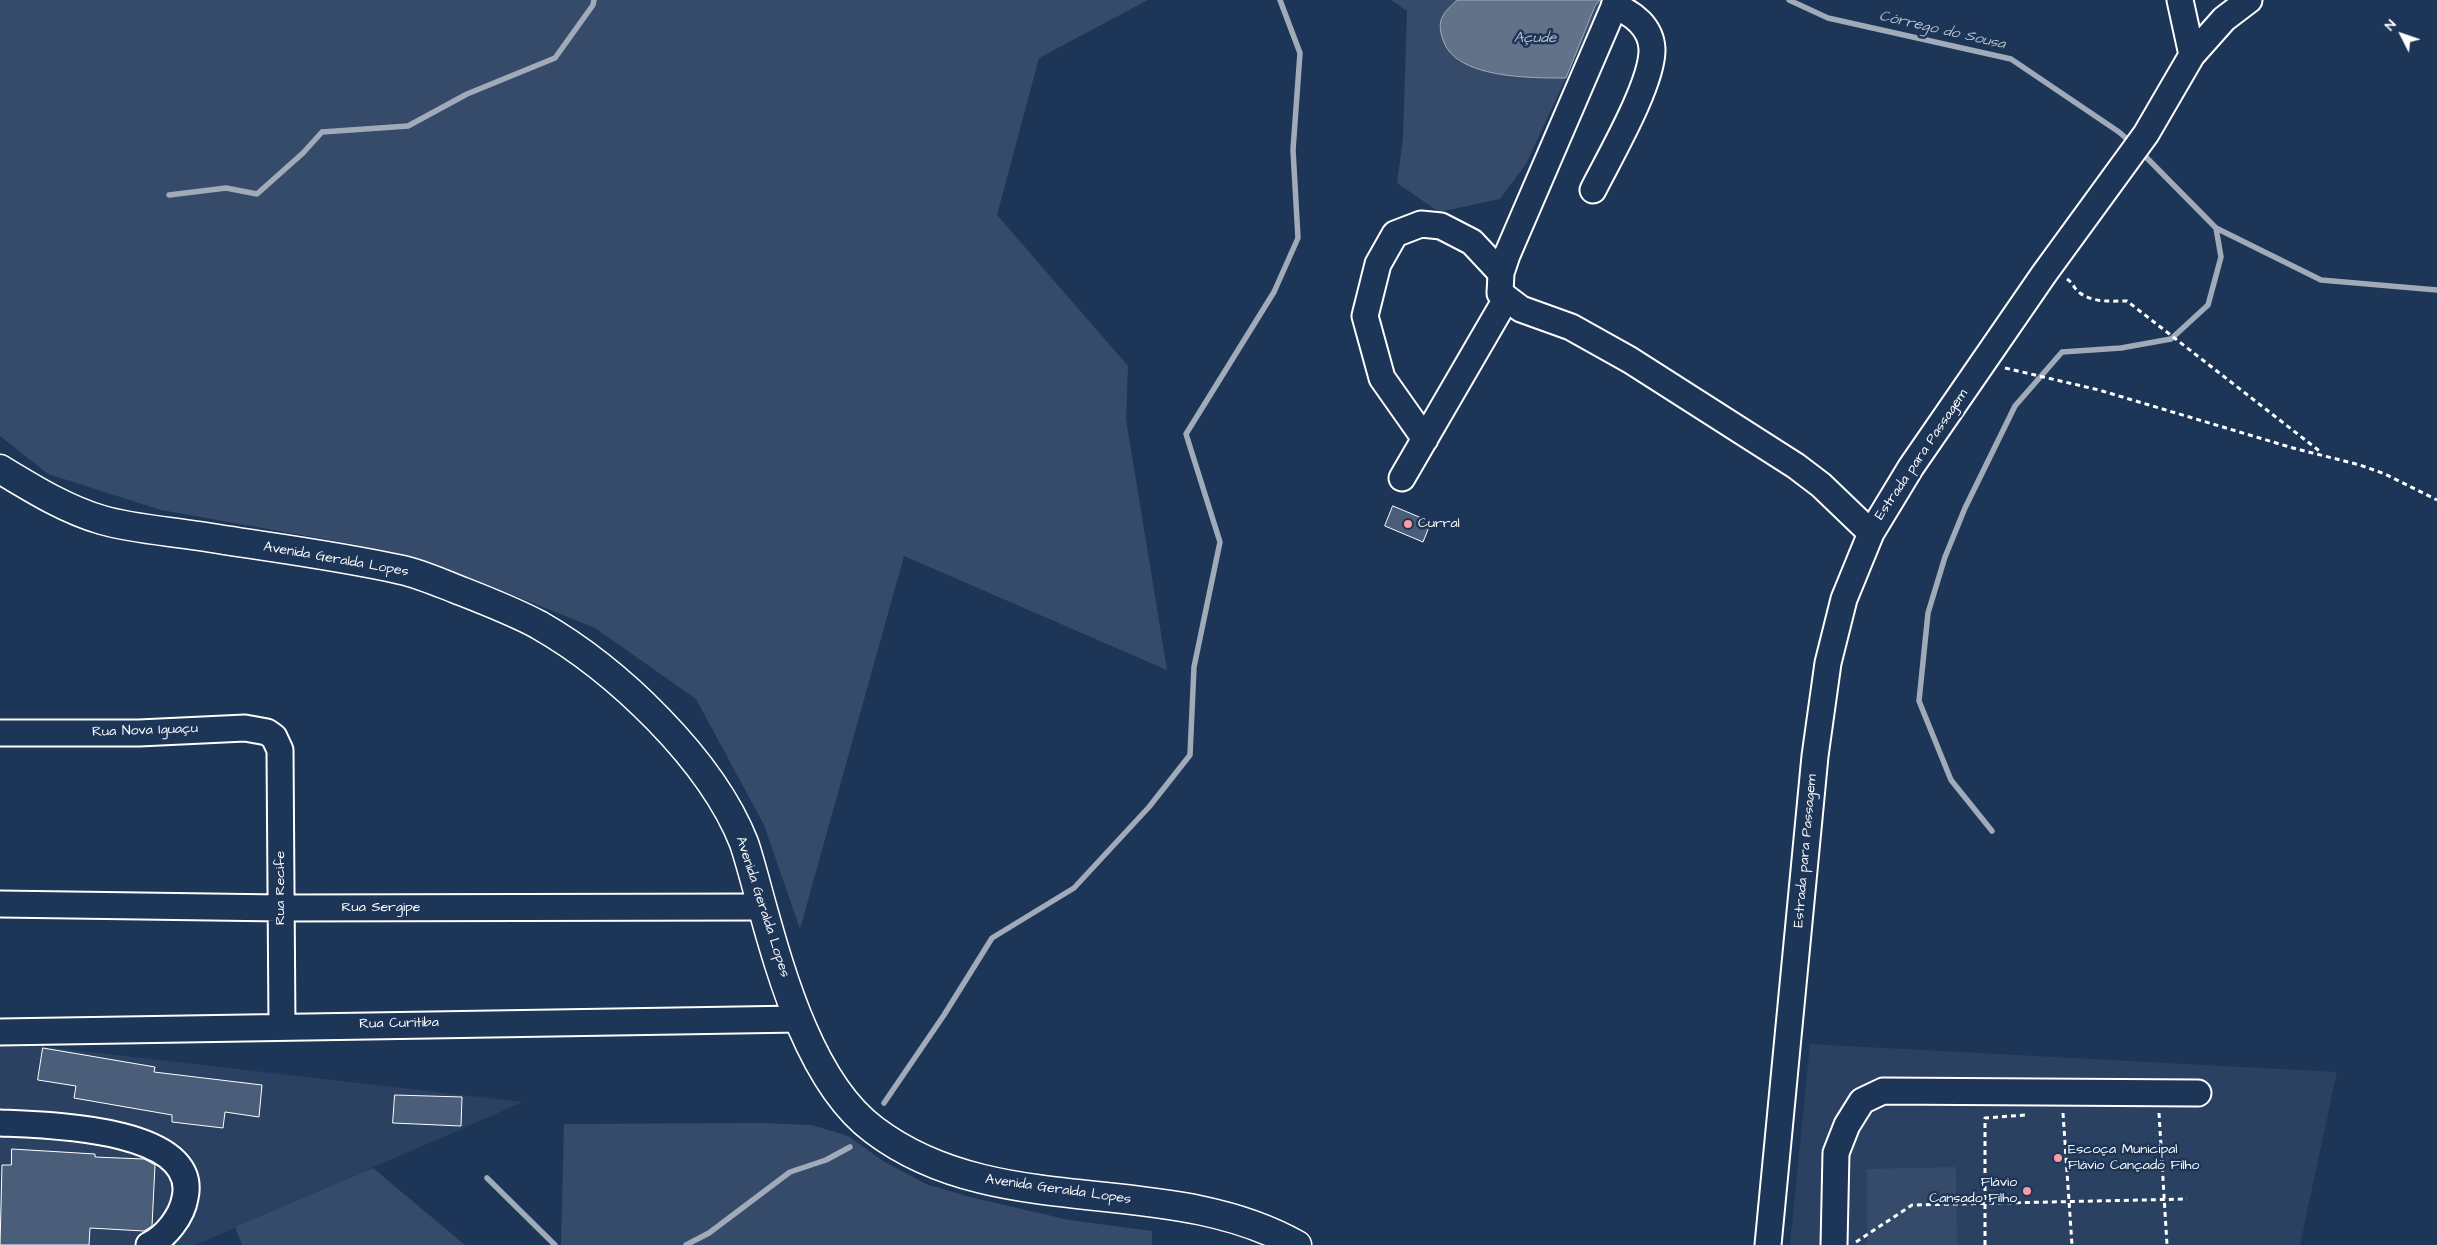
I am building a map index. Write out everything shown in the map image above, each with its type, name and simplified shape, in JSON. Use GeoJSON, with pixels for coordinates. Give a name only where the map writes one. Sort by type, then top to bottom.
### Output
{"type":"FeatureCollection","features":[{"type":"Feature","properties":{"kind":"main road","name":"Avenida Geralda Lopes"},"geometry":{"type":"LineString","coordinates":[[0,469],[51,500],[106,521],[406,570],[493,604],[536,624],[574,647],[624,688],[691,757],[714,787],[730,813],[744,846],[762,908],[799,1019],[819,1064],[846,1102],[872,1129],[915,1156],[958,1174],[1002,1184],[1182,1207],[1235,1218],[1278,1234],[1297,1245]]}},
{"type":"Feature","properties":{"kind":"street"},"geometry":{"type":"LineString","coordinates":[[2180,0],[2192,55]]}},
{"type":"Feature","properties":{"kind":"street","name":"Estrada para Passagem"},"geometry":{"type":"LineString","coordinates":[[1765,1239],[1787,1053],[1815,756],[1828,663],[1844,599],[1871,533],[1911,467],[1985,363],[2044,274],[2146,134],[2192,55],[2224,19],[2249,0]]}},
{"type":"Feature","properties":{"kind":"street"},"geometry":{"type":"LineString","coordinates":[[1593,190],[1643,87],[1650,66],[1652,48],[1646,32],[1629,11],[1615,3],[1501,273],[1500,292],[1506,299],[1521,309],[1571,327],[1597,341],[1796,466],[1821,485],[1871,533]]}},
{"type":"Feature","properties":{"kind":"street"},"geometry":{"type":"LineString","coordinates":[[1425,439],[1382,378],[1365,316],[1378,264],[1395,234],[1421,224],[1441,226],[1472,242],[1501,273]]}},
{"type":"Feature","properties":{"kind":"street"},"geometry":{"type":"LineString","coordinates":[[1402,478],[1506,299]]}},
{"type":"Feature","properties":{"kind":"street","name":"Rua Nova Iguaçu"},"geometry":{"type":"LineString","coordinates":[[0,733],[139,733],[245,728],[268,732],[274,737],[280,750]]}},
{"type":"Feature","properties":{"kind":"street","name":"Rua Recife"},"geometry":{"type":"LineString","coordinates":[[280,750],[282,1026]]}},
{"type":"Feature","properties":{"kind":"street","name":"Rua Sergipe"},"geometry":{"type":"LineString","coordinates":[[0,904],[281,908],[762,908]]}},
{"type":"Feature","properties":{"kind":"street","name":"Rua Curitiba"},"geometry":{"type":"LineString","coordinates":[[0,1032],[799,1019]]}},
{"type":"Feature","properties":{"kind":"street"},"geometry":{"type":"LineString","coordinates":[[1834,1245],[1836,1153],[1847,1125],[1862,1101],[1883,1091],[2062,1108],[2198,1093]]}},
{"type":"Feature","properties":{"kind":"street"},"geometry":{"type":"LineString","coordinates":[[0,1123],[104,1132],[142,1141],[170,1156],[182,1170],[187,1190],[184,1206],[169,1229],[149,1245]]}},
{"type":"Feature","properties":{"kind":"path"},"geometry":{"type":"LineString","coordinates":[[2044,274],[2064,277],[2072,282],[2079,293],[2104,302],[2127,300],[2324,455]]}},
{"type":"Feature","properties":{"kind":"path"},"geometry":{"type":"LineString","coordinates":[[1985,363],[2099,390],[2293,448],[2324,455],[2385,474],[2437,500]]}},
{"type":"Feature","properties":{"kind":"path"},"geometry":{"type":"LineString","coordinates":[[2062,1108],[2072,1245]]}},
{"type":"Feature","properties":{"kind":"path"},"geometry":{"type":"LineString","coordinates":[[2152,1111],[2159,1111],[2167,1245]]}},
{"type":"Feature","properties":{"kind":"path"},"geometry":{"type":"LineString","coordinates":[[1985,1245],[1985,1118],[2034,1115]]}},
{"type":"Feature","properties":{"kind":"path"},"geometry":{"type":"LineString","coordinates":[[1851,1245],[1912,1205],[2187,1199]]}},
{"type":"Feature","properties":{"kind":"shaded area"},"geometry":{"type":"Polygon","coordinates":[[[0,0],[1148,0],[1039,58],[997,215],[1128,366],[1126,419],[1167,670],[904,556],[800,929],[764,825],[696,699],[595,628],[488,585],[358,545],[161,510],[48,474],[0,436],[0,0]]]}},
{"type":"Feature","properties":{"kind":"shaded area"},"geometry":{"type":"Polygon","coordinates":[[[1391,0],[1602,0],[1526,164],[1500,199],[1439,212],[1397,183],[1403,138],[1407,11],[1391,0]]]}},
{"type":"Feature","properties":{"kind":"shaded area"},"geometry":{"type":"Polygon","coordinates":[[[0,1043],[523,1102],[196,1245],[0,1245],[0,1043]]]}},
{"type":"Feature","properties":{"kind":"shaded area","name":"Escoça Municipal Flávio Cançado Filho"},"geometry":{"type":"Polygon","coordinates":[[[1810,1044],[2337,1072],[2300,1245],[1790,1245],[1810,1044]]]}},
{"type":"Feature","properties":{"kind":"shaded area"},"geometry":{"type":"Polygon","coordinates":[[[761,1123],[812,1125],[848,1136],[883,1161],[926,1184],[970,1197],[1069,1220],[1152,1231],[1152,1245],[561,1245],[564,1124],[761,1123]]]}},
{"type":"Feature","properties":{"kind":"shaded area"},"geometry":{"type":"Polygon","coordinates":[[[1956,1167],[1957,1245],[1867,1245],[1867,1169],[1956,1167]]]}},
{"type":"Feature","properties":{"kind":"shaded area"},"geometry":{"type":"Polygon","coordinates":[[[373,1168],[465,1245],[242,1245],[235,1227],[373,1168]]]}},
{"type":"Feature","properties":{"kind":"water","name":"Açude"},"geometry":{"type":"Polygon","coordinates":[[[1457,0],[1600,0],[1595,6],[1566,78],[1535,78],[1497,74],[1478,69],[1450,53],[1443,40],[1440,27],[1442,17],[1457,0]]]}},
{"type":"Feature","properties":{"kind":"building","name":"Curral"},"geometry":{"type":"Polygon","coordinates":[[[1393,506],[1431,522],[1423,542],[1385,526],[1393,506]]]}},
{"type":"Feature","properties":{"kind":"building"},"geometry":{"type":"Polygon","coordinates":[[[43,1048],[155,1067],[154,1072],[262,1085],[259,1117],[225,1112],[223,1128],[172,1122],[172,1115],[74,1098],[76,1086],[38,1080],[43,1048]]]}},
{"type":"Feature","properties":{"kind":"building"},"geometry":{"type":"Polygon","coordinates":[[[395,1095],[462,1097],[461,1126],[393,1123],[395,1095]]]}},
{"type":"Feature","properties":{"kind":"building"},"geometry":{"type":"Polygon","coordinates":[[[12,1149],[95,1154],[95,1157],[144,1159],[155,1165],[152,1226],[144,1231],[90,1228],[89,1245],[0,1245],[2,1165],[11,1165],[12,1149]]]}},
{"type":"Feature","properties":{"kind":"waterway"},"geometry":{"type":"LineString","coordinates":[[169,195],[226,188],[257,194],[303,153],[322,132],[408,126],[467,94],[555,58],[593,5],[594,0]]}},
{"type":"Feature","properties":{"kind":"waterway"},"geometry":{"type":"LineString","coordinates":[[884,1103],[944,1015],[992,938],[1074,888],[1149,807],[1190,755],[1194,667],[1220,542],[1186,434],[1274,292],[1298,238],[1293,150],[1300,53],[1280,0]]}},
{"type":"Feature","properties":{"kind":"waterway","name":"Córrego do Sousa"},"geometry":{"type":"LineString","coordinates":[[1789,0],[1828,18],[2011,59],[2128,140]]}},
{"type":"Feature","properties":{"kind":"waterway","name":"Córrego do Sousa"},"geometry":{"type":"LineString","coordinates":[[2141,152],[2216,228],[2321,280],[2437,290]]}},
{"type":"Feature","properties":{"kind":"waterway"},"geometry":{"type":"LineString","coordinates":[[1992,831],[1951,780],[1919,701],[1928,613],[1945,557],[1965,508],[2015,406],[2062,352],[2121,348],[2171,339],[2208,305],[2221,257],[2216,228]]}},
{"type":"Feature","properties":{"kind":"waterway"},"geometry":{"type":"LineString","coordinates":[[686,1245],[709,1233],[790,1172],[826,1160],[850,1147]]}},
{"type":"Feature","properties":{"kind":"waterway"},"geometry":{"type":"LineString","coordinates":[[487,1178],[555,1245]]}},
{"type":"Feature","properties":{"kind":"place","name":"Curral"},"geometry":{"type":"Point","coordinates":[1408,524]}},
{"type":"Feature","properties":{"kind":"place","name":"Escoça Municipal Flávio Cançado Filho"},"geometry":{"type":"Point","coordinates":[2058,1158]}},
{"type":"Feature","properties":{"kind":"place","name":"Flávio Cansado Filho"},"geometry":{"type":"Point","coordinates":[2027,1191]}}]}
